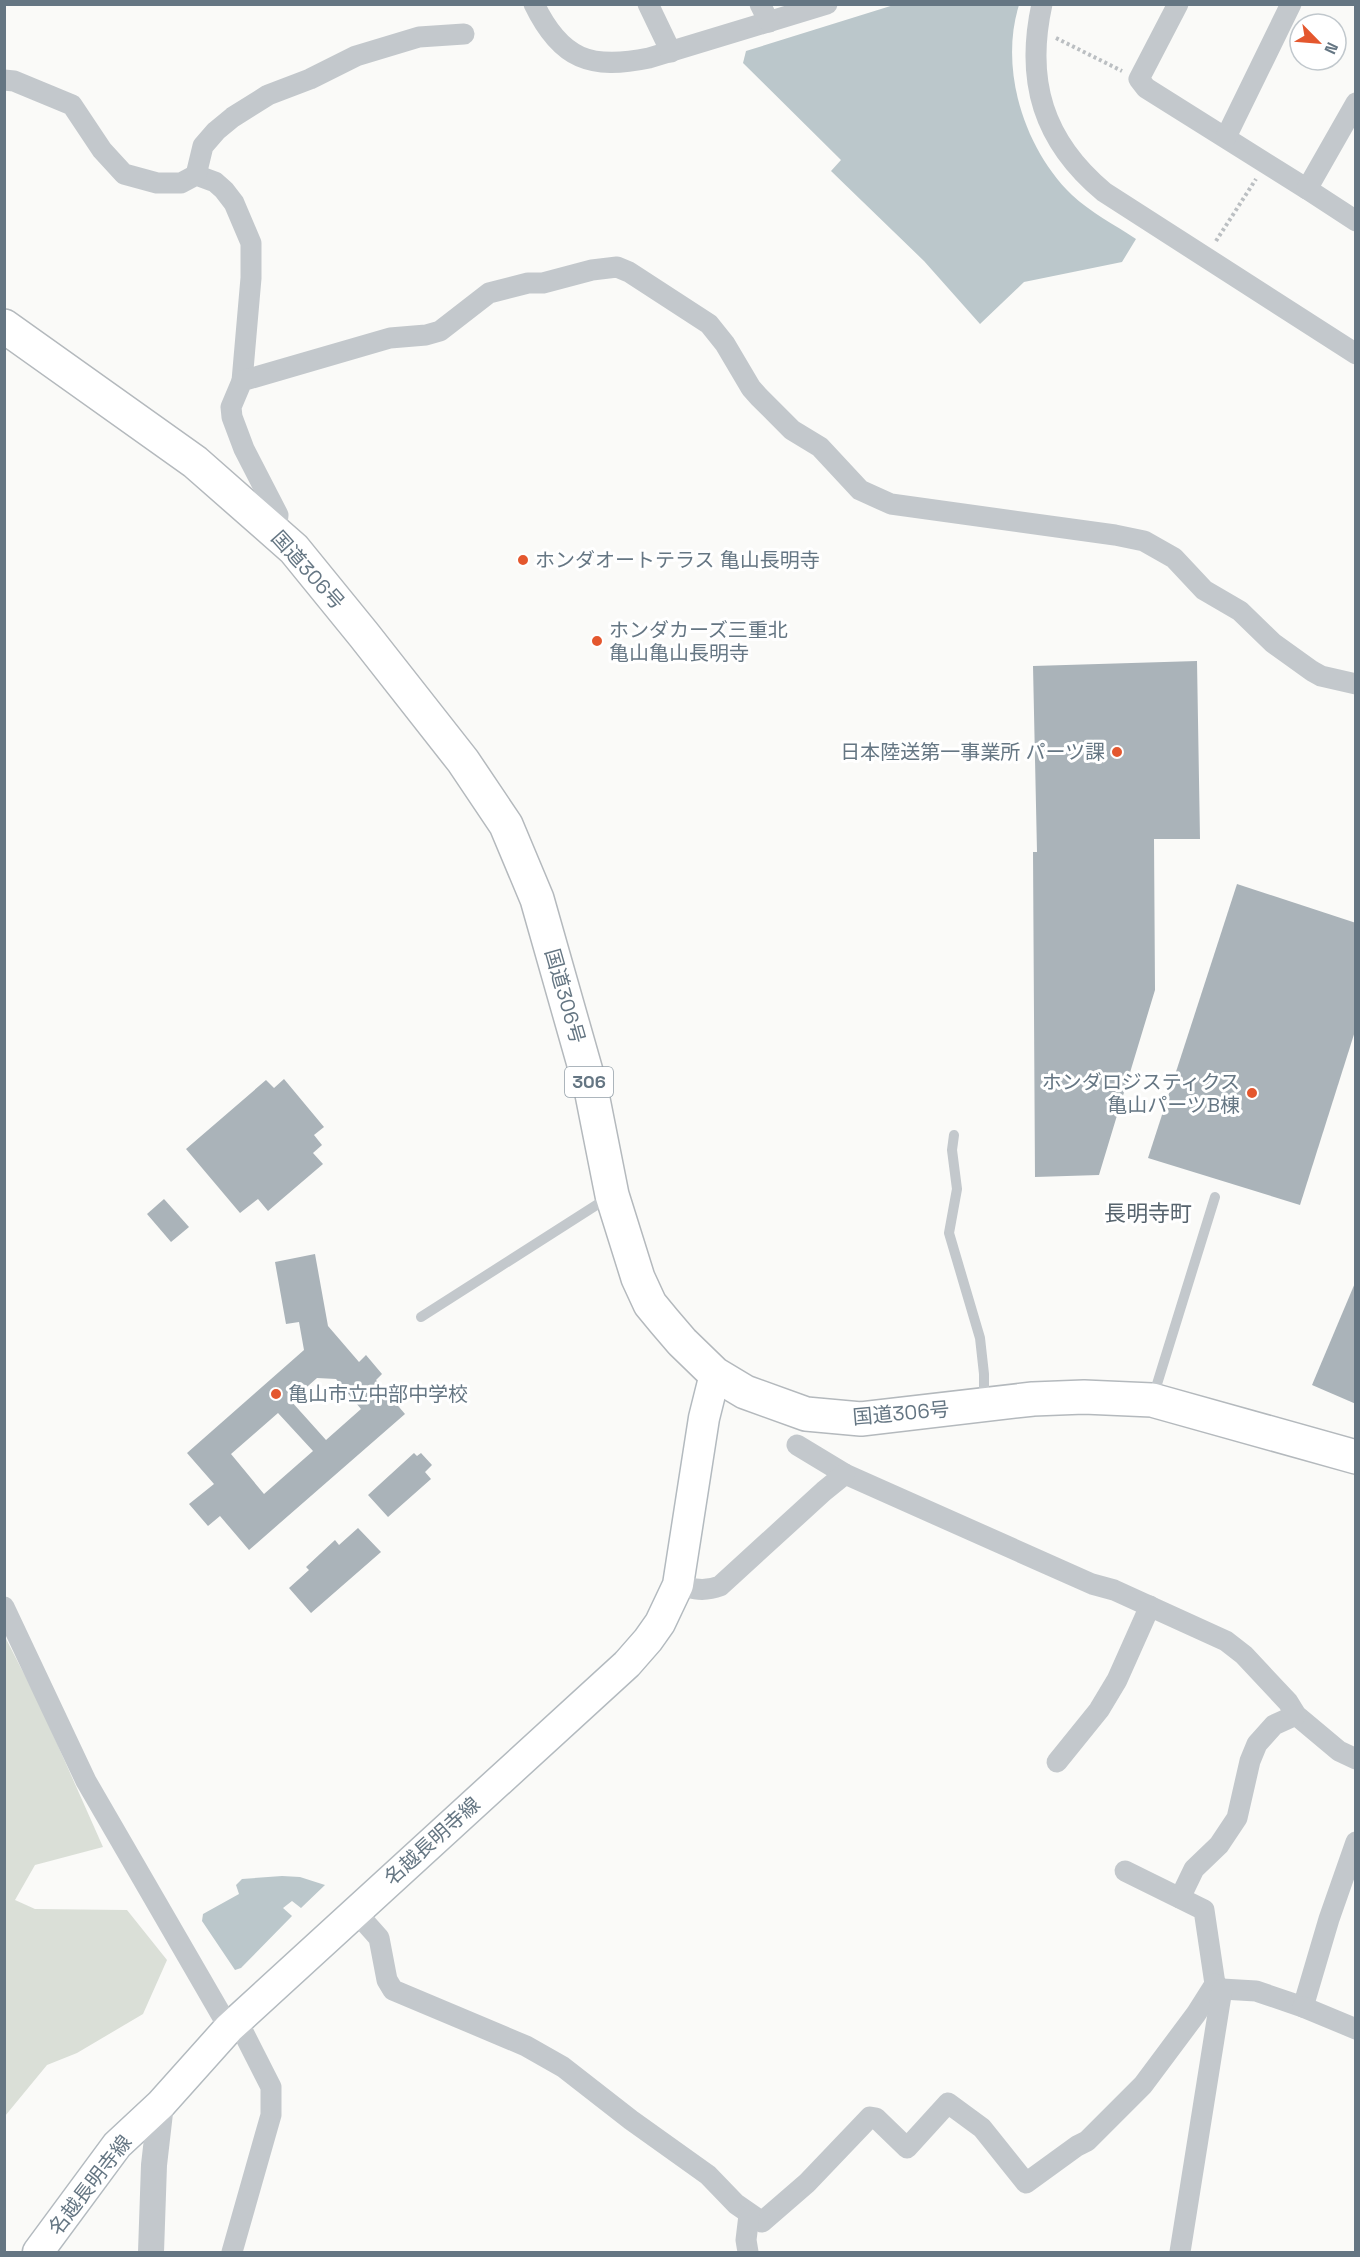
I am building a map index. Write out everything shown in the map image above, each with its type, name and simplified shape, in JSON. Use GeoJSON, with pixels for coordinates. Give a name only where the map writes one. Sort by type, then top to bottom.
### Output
{"type":"FeatureCollection","features":[{"type":"Feature","properties":{"kind":"highway","name":"国道306号"},"geometry":{"type":"LineString","coordinates":[[4,326],[195,462],[294,549],[463,761],[506,825],[537,899],[591,1089],[612,1195],[638,1278],[650,1304],[682,1342],[715,1374],[745,1392],[806,1414],[861,1419],[1053,1398],[1152,1400],[1356,1457]]}},
{"type":"Feature","properties":{"kind":"main road","name":"名越長明寺線"},"geometry":{"type":"LineString","coordinates":[[38,2253],[117,2145],[160,2104],[233,2024],[627,1664],[648,1640],[660,1623],[678,1585],[704,1418],[715,1374]]}},
{"type":"Feature","properties":{"kind":"street"},"geometry":{"type":"LineString","coordinates":[[534,4],[545,27],[555,39],[577,55],[592,62],[623,64],[671,52],[765,13],[826,4]]}},
{"type":"Feature","properties":{"kind":"street"},"geometry":{"type":"LineString","coordinates":[[648,4],[671,52]]}},
{"type":"Feature","properties":{"kind":"street"},"geometry":{"type":"LineString","coordinates":[[1042,4],[1036,29],[1034,63],[1045,111],[1064,151],[1084,174],[1104,192],[1356,354]]}},
{"type":"Feature","properties":{"kind":"street"},"geometry":{"type":"LineString","coordinates":[[1178,4],[1139,79],[1146,88],[1356,220]]}},
{"type":"Feature","properties":{"kind":"street"},"geometry":{"type":"LineString","coordinates":[[1226,137],[1291,4]]}},
{"type":"Feature","properties":{"kind":"street"},"geometry":{"type":"LineString","coordinates":[[196,175],[203,146],[233,117],[268,95],[310,79],[356,56],[419,37],[464,34]]}},
{"type":"Feature","properties":{"kind":"street"},"geometry":{"type":"LineString","coordinates":[[4,80],[14,81],[72,105],[102,150],[124,174],[146,181],[169,183],[181,183],[196,175],[215,182],[234,203],[251,243],[251,278],[242,381],[231,407],[232,417],[244,449],[278,515],[276,533]]}},
{"type":"Feature","properties":{"kind":"street"},"geometry":{"type":"LineString","coordinates":[[1308,189],[1356,103]]}},
{"type":"Feature","properties":{"kind":"street"},"geometry":{"type":"LineString","coordinates":[[242,381],[390,338],[426,335],[440,331],[489,292],[617,267],[629,272],[709,324],[725,344],[759,398],[792,430],[820,447],[860,490],[891,504],[1144,541],[1174,558],[1204,591],[1240,611],[1272,643],[1312,671],[1330,679],[1356,684]]}},
{"type":"Feature","properties":{"kind":"street"},"geometry":{"type":"LineString","coordinates":[[797,1445],[846,1474],[1226,1641],[1244,1655],[1288,1702],[1296,1715],[1339,1751],[1356,1759]]}},
{"type":"Feature","properties":{"kind":"street"},"geometry":{"type":"LineString","coordinates":[[678,1585],[696,1590],[709,1590],[720,1586],[824,1491],[846,1474]]}},
{"type":"Feature","properties":{"kind":"street"},"geometry":{"type":"LineString","coordinates":[[1057,1762],[1105,1700],[1117,1680],[1150,1606]]}},
{"type":"Feature","properties":{"kind":"street"},"geometry":{"type":"LineString","coordinates":[[4,1608],[86,1781],[271,2087],[271,2115],[232,2253]]}},
{"type":"Feature","properties":{"kind":"street"},"geometry":{"type":"LineString","coordinates":[[1180,1898],[1194,1869],[1219,1845],[1237,1818],[1250,1761],[1257,1744],[1274,1725],[1296,1715]]}},
{"type":"Feature","properties":{"kind":"street"},"geometry":{"type":"LineString","coordinates":[[1303,2007],[1329,1919],[1356,1842]]}},
{"type":"Feature","properties":{"kind":"street"},"geometry":{"type":"LineString","coordinates":[[1125,1871],[1204,1910],[1219,1987],[1180,2253]]}},
{"type":"Feature","properties":{"kind":"street"},"geometry":{"type":"LineString","coordinates":[[355,1911],[379,1938],[387,1980],[393,1990],[526,2046],[563,2067],[631,2120],[708,2175],[749,2215],[762,2222],[807,2183],[870,2117],[876,2118],[907,2148],[948,2103],[982,2128],[1026,2183],[1087,2141],[1143,2085],[1219,1987]]}},
{"type":"Feature","properties":{"kind":"street"},"geometry":{"type":"LineString","coordinates":[[1219,1987],[1256,1991],[1356,2029]]}},
{"type":"Feature","properties":{"kind":"street"},"geometry":{"type":"LineString","coordinates":[[151,2253],[154,2165],[160,2104]]}},
{"type":"Feature","properties":{"kind":"street"},"geometry":{"type":"LineString","coordinates":[[748,2253],[746,2240],[749,2215]]}},
{"type":"Feature","properties":{"kind":"lane"},"geometry":{"type":"LineString","coordinates":[[954,1135],[952,1150],[957,1189],[949,1233],[980,1338],[984,1374],[984,1404]]}},
{"type":"Feature","properties":{"kind":"lane"},"geometry":{"type":"LineString","coordinates":[[421,1317],[612,1195]]}},
{"type":"Feature","properties":{"kind":"lane"},"geometry":{"type":"LineString","coordinates":[[1152,1400],[1215,1197]]}},
{"type":"Feature","properties":{"kind":"path"},"geometry":{"type":"LineString","coordinates":[[1036,29],[1139,79]]}},
{"type":"Feature","properties":{"kind":"path"},"geometry":{"type":"LineString","coordinates":[[1213,247],[1266,163]]}},
{"type":"Feature","properties":{"kind":"shaded area"},"geometry":{"type":"Polygon","coordinates":[[[897,4],[1019,5],[1012,55],[1014,81],[1029,131],[1055,176],[1072,195],[1095,213],[1136,239],[1122,262],[1024,282],[980,324],[924,261],[831,171],[841,160],[743,63],[746,51],[897,4]]]}},
{"type":"Feature","properties":{"kind":"shaded area"},"geometry":{"type":"Polygon","coordinates":[[[4,1635],[39,1703],[103,1847],[35,1865],[15,1900],[35,1909],[127,1910],[167,1960],[143,2014],[77,2053],[47,2065],[5,2116],[4,1635]]]}},
{"type":"Feature","properties":{"kind":"shaded area"},"geometry":{"type":"Polygon","coordinates":[[[300,1877],[325,1885],[301,1908],[292,1901],[283,1908],[292,1916],[241,1968],[235,1970],[202,1921],[203,1914],[239,1894],[236,1885],[242,1879],[300,1877]]]}},
{"type":"Feature","properties":{"kind":"building"},"geometry":{"type":"Polygon","coordinates":[[[1197,661],[1200,839],[1154,839],[1155,990],[1099,1175],[1035,1177],[1033,852],[1037,852],[1033,666],[1197,661]]]}},
{"type":"Feature","properties":{"kind":"building","name":"ホンダロジスティクス 亀山パーツB棟"},"geometry":{"type":"Polygon","coordinates":[[[1237,884],[1356,923],[1356,1028],[1300,1205],[1148,1158],[1237,884]]]}},
{"type":"Feature","properties":{"kind":"building"},"geometry":{"type":"Polygon","coordinates":[[[284,1079],[324,1127],[314,1135],[322,1145],[313,1153],[323,1164],[268,1211],[258,1199],[240,1213],[186,1149],[266,1080],[274,1088],[284,1079]]]}},
{"type":"Feature","properties":{"kind":"building"},"geometry":{"type":"Polygon","coordinates":[[[164,1199],[189,1227],[171,1242],[147,1214],[164,1199]]]}},
{"type":"Feature","properties":{"kind":"building","name":"亀山市立中部中学校"},"geometry":{"type":"Polygon","coordinates":[[[315,1254],[328,1326],[359,1362],[366,1355],[382,1374],[376,1380],[405,1414],[249,1550],[220,1516],[208,1526],[189,1504],[214,1484],[187,1453],[304,1350],[299,1322],[286,1324],[275,1262],[315,1254]],[[317,1378],[291,1401],[326,1440],[361,1409],[336,1379],[317,1378]],[[278,1413],[231,1454],[264,1494],[313,1451],[278,1413]]]}},
{"type":"Feature","properties":{"kind":"building"},"geometry":{"type":"Polygon","coordinates":[[[1356,1283],[1356,1404],[1312,1385],[1356,1283]]]}},
{"type":"Feature","properties":{"kind":"building"},"geometry":{"type":"Polygon","coordinates":[[[414,1453],[417,1456],[421,1453],[432,1465],[425,1472],[431,1479],[388,1517],[368,1495],[414,1453]]]}},
{"type":"Feature","properties":{"kind":"building"},"geometry":{"type":"Polygon","coordinates":[[[358,1528],[381,1552],[311,1613],[289,1588],[309,1570],[306,1567],[335,1540],[339,1545],[358,1528]]]}},
{"type":"Feature","properties":{"kind":"place","name":"ホンダオートテラス 亀山長明寺"},"geometry":{"type":"Point","coordinates":[523,560]}},
{"type":"Feature","properties":{"kind":"place","name":"ホンダカーズ三重北 亀山亀山長明寺"},"geometry":{"type":"Point","coordinates":[597,641]}},
{"type":"Feature","properties":{"kind":"place","name":"日本陸送第一事業所 パーツ課"},"geometry":{"type":"Point","coordinates":[1117,752]}},
{"type":"Feature","properties":{"kind":"place","name":"ホンダロジスティクス 亀山パーツB棟"},"geometry":{"type":"Point","coordinates":[1252,1093]}},
{"type":"Feature","properties":{"kind":"place","name":"亀山市立中部中学校"},"geometry":{"type":"Point","coordinates":[276,1394]}},
{"type":"Feature","properties":{"kind":"district","name":"長明寺町"},"geometry":{"type":"Point","coordinates":[1148,1213]}}]}
